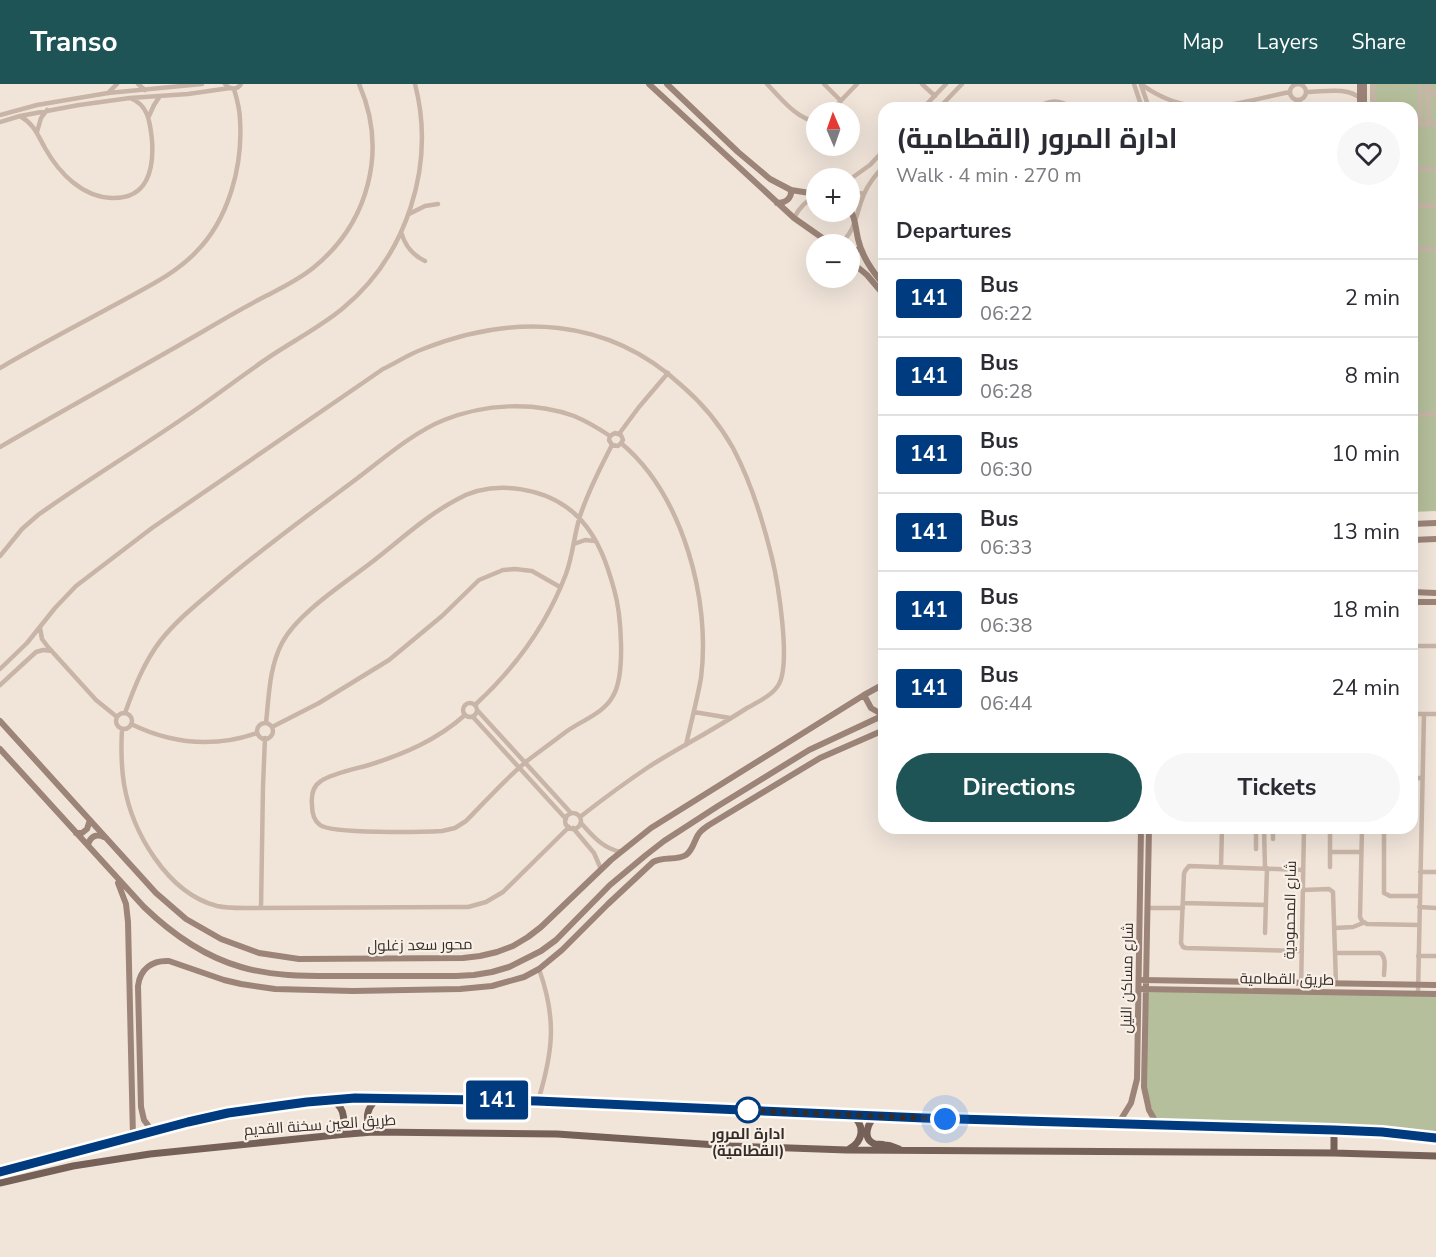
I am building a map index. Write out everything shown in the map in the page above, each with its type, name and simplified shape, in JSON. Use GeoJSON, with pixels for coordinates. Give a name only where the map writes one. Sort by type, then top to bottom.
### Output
{"type":"FeatureCollection","features":[{"type":"Feature","properties":{"kind":"main road","name":"طريق العين سخنة القديم"},"geometry":{"type":"LineString","coordinates":[[0,1172],[228,1113],[355,1098],[537,1101],[876,1116],[1334,1130],[1436,1138]]}},
{"type":"Feature","properties":{"kind":"main road"},"geometry":{"type":"LineString","coordinates":[[373,1132],[367,1121],[367,1114],[372,1103],[378,1098]]}},
{"type":"Feature","properties":{"kind":"main road"},"geometry":{"type":"LineString","coordinates":[[333,1100],[339,1104],[344,1116],[344,1124],[336,1135]]}},
{"type":"Feature","properties":{"kind":"main road"},"geometry":{"type":"LineString","coordinates":[[847,1150],[858,1142],[862,1132],[859,1122],[851,1115]]}},
{"type":"Feature","properties":{"kind":"main road"},"geometry":{"type":"LineString","coordinates":[[876,1116],[867,1125],[870,1140],[902,1151]]}},
{"type":"Feature","properties":{"kind":"main road"},"geometry":{"type":"LineString","coordinates":[[1334,1130],[1334,1153]]}},
{"type":"Feature","properties":{"kind":"main road","name":"طريق العين سخنة القديم"},"geometry":{"type":"LineString","coordinates":[[0,1183],[113,1159],[373,1132],[557,1134],[731,1146],[847,1150],[1334,1153],[1436,1156]]}},
{"type":"Feature","properties":{"kind":"street"},"geometry":{"type":"LineString","coordinates":[[108,93],[117,84]]}},
{"type":"Feature","properties":{"kind":"street"},"geometry":{"type":"LineString","coordinates":[[138,84],[146,90]]}},
{"type":"Feature","properties":{"kind":"street"},"geometry":{"type":"LineString","coordinates":[[0,115],[37,105],[108,93],[202,84]]}},
{"type":"Feature","properties":{"kind":"street"},"geometry":{"type":"LineString","coordinates":[[0,122],[79,105],[177,95],[241,84]]}},
{"type":"Feature","properties":{"kind":"street"},"geometry":{"type":"LineString","coordinates":[[0,447],[285,286],[313,268],[326,256],[348,230],[369,183],[373,148],[372,129],[359,84]]}},
{"type":"Feature","properties":{"kind":"street"},"geometry":{"type":"LineString","coordinates":[[0,556],[22,529],[38,515],[342,309],[369,283],[395,246],[417,188],[422,157],[421,120],[415,84]]}},
{"type":"Feature","properties":{"kind":"street"},"geometry":{"type":"LineString","coordinates":[[650,84],[777,203],[817,234]]}},
{"type":"Feature","properties":{"kind":"street"},"geometry":{"type":"LineString","coordinates":[[667,84],[764,175],[791,189],[806,193]]}},
{"type":"Feature","properties":{"kind":"street"},"geometry":{"type":"LineString","coordinates":[[767,84],[806,119]]}},
{"type":"Feature","properties":{"kind":"street"},"geometry":{"type":"LineString","coordinates":[[824,84],[841,101],[857,84]]}},
{"type":"Feature","properties":{"kind":"street"},"geometry":{"type":"LineString","coordinates":[[922,84],[935,96]]}},
{"type":"Feature","properties":{"kind":"street"},"geometry":{"type":"LineString","coordinates":[[929,102],[946,84]]}},
{"type":"Feature","properties":{"kind":"street"},"geometry":{"type":"LineString","coordinates":[[945,102],[962,84]]}},
{"type":"Feature","properties":{"kind":"street"},"geometry":{"type":"LineString","coordinates":[[1134,84],[1140,102]]}},
{"type":"Feature","properties":{"kind":"street"},"geometry":{"type":"LineString","coordinates":[[1141,84],[1173,102]]}},
{"type":"Feature","properties":{"kind":"street"},"geometry":{"type":"LineString","coordinates":[[1141,84],[1147,102]]}},
{"type":"Feature","properties":{"kind":"street"},"geometry":{"type":"LineString","coordinates":[[1290,92],[1292,87],[1300,84],[1307,92]]}},
{"type":"Feature","properties":{"kind":"street"},"geometry":{"type":"LineString","coordinates":[[1347,91],[1361,84],[1362,102]]}},
{"type":"Feature","properties":{"kind":"street"},"geometry":{"type":"LineString","coordinates":[[1373,84],[1374,102]]}},
{"type":"Feature","properties":{"kind":"street"},"geometry":{"type":"LineString","coordinates":[[1420,84],[1420,124],[1436,123]]}},
{"type":"Feature","properties":{"kind":"street"},"geometry":{"type":"LineString","coordinates":[[1427,86],[1429,124]]}},
{"type":"Feature","properties":{"kind":"street"},"geometry":{"type":"LineString","coordinates":[[1427,86],[1436,96]]}},
{"type":"Feature","properties":{"kind":"street"},"geometry":{"type":"LineString","coordinates":[[176,87],[177,95]]}},
{"type":"Feature","properties":{"kind":"street"},"geometry":{"type":"LineString","coordinates":[[0,368],[166,277],[204,244],[227,201],[238,164],[240,119],[230,87]]}},
{"type":"Feature","properties":{"kind":"street"},"geometry":{"type":"LineString","coordinates":[[1307,92],[1347,91],[1354,93],[1361,102]]}},
{"type":"Feature","properties":{"kind":"street"},"geometry":{"type":"LineString","coordinates":[[1290,92],[1293,98],[1300,100],[1307,92]]}},
{"type":"Feature","properties":{"kind":"street"},"geometry":{"type":"LineString","coordinates":[[1239,102],[1290,92]]}},
{"type":"Feature","properties":{"kind":"street"},"geometry":{"type":"LineString","coordinates":[[149,116],[160,96]]}},
{"type":"Feature","properties":{"kind":"street"},"geometry":{"type":"LineString","coordinates":[[78,98],[79,105]]}},
{"type":"Feature","properties":{"kind":"street"},"geometry":{"type":"LineString","coordinates":[[20,116],[28,121],[37,132],[57,167],[83,189],[104,197],[126,197],[143,186],[150,176],[153,150],[149,116],[139,103],[130,98]]}},
{"type":"Feature","properties":{"kind":"street"},"geometry":{"type":"LineString","coordinates":[[37,132],[46,111]]}},
{"type":"Feature","properties":{"kind":"street"},"geometry":{"type":"LineString","coordinates":[[860,172],[878,156]]}},
{"type":"Feature","properties":{"kind":"street"},"geometry":{"type":"LineString","coordinates":[[1418,169],[1436,169]]}},
{"type":"Feature","properties":{"kind":"street"},"geometry":{"type":"LineString","coordinates":[[860,205],[864,194],[878,173]]}},
{"type":"Feature","properties":{"kind":"street"},"geometry":{"type":"LineString","coordinates":[[777,203],[789,199],[791,189]]}},
{"type":"Feature","properties":{"kind":"street"},"geometry":{"type":"LineString","coordinates":[[860,193],[864,194]]}},
{"type":"Feature","properties":{"kind":"street"},"geometry":{"type":"LineString","coordinates":[[794,218],[806,201]]}},
{"type":"Feature","properties":{"kind":"street"},"geometry":{"type":"LineString","coordinates":[[409,214],[425,206],[438,204]]}},
{"type":"Feature","properties":{"kind":"street"},"geometry":{"type":"LineString","coordinates":[[1418,207],[1436,206]]}},
{"type":"Feature","properties":{"kind":"street"},"geometry":{"type":"LineString","coordinates":[[402,232],[407,246],[418,258],[425,261]]}},
{"type":"Feature","properties":{"kind":"street"},"geometry":{"type":"LineString","coordinates":[[860,249],[868,266],[878,278]]}},
{"type":"Feature","properties":{"kind":"street"},"geometry":{"type":"LineString","coordinates":[[1418,249],[1436,249]]}},
{"type":"Feature","properties":{"kind":"street"},"geometry":{"type":"LineString","coordinates":[[860,269],[878,288]]}},
{"type":"Feature","properties":{"kind":"street"},"geometry":{"type":"LineString","coordinates":[[0,669],[27,644],[55,608],[76,586],[152,528],[383,369],[422,349],[462,337],[514,327],[570,329],[615,343],[637,353],[668,373],[704,406],[732,447],[749,486],[765,529],[776,572],[782,616],[783,672],[773,691],[640,773],[581,820],[577,827],[571,827],[503,892],[477,905],[447,908],[230,908],[204,901],[184,889],[161,866],[139,830],[124,786],[121,756],[122,729],[117,724],[117,717]]}},
{"type":"Feature","properties":{"kind":"street"},"geometry":{"type":"LineString","coordinates":[[619,434],[668,373]]}},
{"type":"Feature","properties":{"kind":"street"},"geometry":{"type":"LineString","coordinates":[[125,713],[136,683],[149,658],[162,639],[188,612],[253,556],[388,455],[427,429],[445,420],[473,412],[493,408],[526,407],[558,411],[574,416],[610,436]]}},
{"type":"Feature","properties":{"kind":"street"},"geometry":{"type":"LineString","coordinates":[[1418,415],[1436,414]]}},
{"type":"Feature","properties":{"kind":"street"},"geometry":{"type":"LineString","coordinates":[[610,436],[613,433],[619,434]]}},
{"type":"Feature","properties":{"kind":"street"},"geometry":{"type":"LineString","coordinates":[[619,434],[622,438],[621,443]]}},
{"type":"Feature","properties":{"kind":"street"},"geometry":{"type":"LineString","coordinates":[[610,436],[609,442],[612,445]]}},
{"type":"Feature","properties":{"kind":"street"},"geometry":{"type":"LineString","coordinates":[[612,445],[618,446],[621,443]]}},
{"type":"Feature","properties":{"kind":"street"},"geometry":{"type":"LineString","coordinates":[[621,443],[650,473],[662,491],[679,525],[692,565],[698,593],[703,643],[700,678],[686,745]]}},
{"type":"Feature","properties":{"kind":"street"},"geometry":{"type":"LineString","coordinates":[[476,704],[522,654],[546,617],[566,573],[588,495],[612,445]]}},
{"type":"Feature","properties":{"kind":"street"},"geometry":{"type":"LineString","coordinates":[[266,723],[269,686],[275,658],[290,631],[310,610],[429,518],[456,500],[472,493],[501,488],[521,489],[551,498],[580,518],[607,562],[619,610],[621,651],[617,687],[607,705],[568,730],[526,762],[466,821],[455,828],[362,831],[325,828],[315,821],[311,800],[313,789],[320,781],[424,744],[465,715]]}},
{"type":"Feature","properties":{"kind":"street"},"geometry":{"type":"LineString","coordinates":[[1418,524],[1436,523]]}},
{"type":"Feature","properties":{"kind":"street"},"geometry":{"type":"LineString","coordinates":[[1418,540],[1436,539]]}},
{"type":"Feature","properties":{"kind":"street"},"geometry":{"type":"LineString","coordinates":[[574,544],[585,540],[596,541]]}},
{"type":"Feature","properties":{"kind":"street"},"geometry":{"type":"LineString","coordinates":[[272,727],[319,703],[389,660],[442,616],[479,580],[503,570],[523,569],[532,571],[560,587]]}},
{"type":"Feature","properties":{"kind":"street"},"geometry":{"type":"LineString","coordinates":[[1418,592],[1436,593]]}},
{"type":"Feature","properties":{"kind":"street"},"geometry":{"type":"LineString","coordinates":[[1418,602],[1436,602]]}},
{"type":"Feature","properties":{"kind":"street"},"geometry":{"type":"LineString","coordinates":[[40,628],[42,639],[52,651],[96,700],[117,717]]}},
{"type":"Feature","properties":{"kind":"street"},"geometry":{"type":"LineString","coordinates":[[27,644],[36,652]]}},
{"type":"Feature","properties":{"kind":"street"},"geometry":{"type":"LineString","coordinates":[[1418,646],[1436,646]]}},
{"type":"Feature","properties":{"kind":"street"},"geometry":{"type":"LineString","coordinates":[[0,686],[36,652],[52,651]]}},
{"type":"Feature","properties":{"kind":"street","name":"محور سعد زغلول"},"geometry":{"type":"LineString","coordinates":[[0,721],[156,893],[178,913],[203,930],[259,953],[299,958],[463,958],[497,952],[520,942],[541,927],[601,869],[651,828],[878,687]]}},
{"type":"Feature","properties":{"kind":"street"},"geometry":{"type":"LineString","coordinates":[[864,695],[871,708],[878,713]]}},
{"type":"Feature","properties":{"kind":"street"},"geometry":{"type":"LineString","coordinates":[[465,715],[463,709],[465,705],[471,702],[476,704]]}},
{"type":"Feature","properties":{"kind":"street"},"geometry":{"type":"LineString","coordinates":[[476,704],[478,711],[571,813],[578,814],[603,845],[621,852]]}},
{"type":"Feature","properties":{"kind":"street"},"geometry":{"type":"LineString","coordinates":[[473,717],[478,711]]}},
{"type":"Feature","properties":{"kind":"street"},"geometry":{"type":"LineString","coordinates":[[694,712],[731,718]]}},
{"type":"Feature","properties":{"kind":"street"},"geometry":{"type":"LineString","coordinates":[[117,717],[125,713]]}},
{"type":"Feature","properties":{"kind":"street"},"geometry":{"type":"LineString","coordinates":[[122,729],[128,728],[131,724],[132,718],[125,713]]}},
{"type":"Feature","properties":{"kind":"street"},"geometry":{"type":"LineString","coordinates":[[1418,714],[1436,714]]}},
{"type":"Feature","properties":{"kind":"street"},"geometry":{"type":"LineString","coordinates":[[1418,993],[1424,714]]}},
{"type":"Feature","properties":{"kind":"street"},"geometry":{"type":"LineString","coordinates":[[465,715],[473,717],[566,819],[566,823],[594,853],[601,869]]}},
{"type":"Feature","properties":{"kind":"street","name":"محور سعد زغلول"},"geometry":{"type":"LineString","coordinates":[[0,749],[154,917],[186,942],[222,960],[260,972],[279,974],[474,975],[509,967],[532,957],[556,940],[628,870],[678,832],[809,750],[878,717]]}},
{"type":"Feature","properties":{"kind":"street"},"geometry":{"type":"LineString","coordinates":[[257,733],[259,725],[264,723],[272,727]]}},
{"type":"Feature","properties":{"kind":"street"},"geometry":{"type":"LineString","coordinates":[[131,724],[157,735],[193,742],[230,741],[257,733]]}},
{"type":"Feature","properties":{"kind":"street"},"geometry":{"type":"LineString","coordinates":[[257,733],[260,737],[268,738],[272,733],[272,727]]}},
{"type":"Feature","properties":{"kind":"street"},"geometry":{"type":"LineString","coordinates":[[153,1132],[144,1120],[141,1107],[138,982],[142,972],[152,963],[173,962],[208,976],[241,984],[297,990],[460,989],[492,986],[524,977],[539,969],[562,950],[653,862],[661,858],[685,855],[692,849],[701,831],[709,825],[820,758],[878,733]]}},
{"type":"Feature","properties":{"kind":"street"},"geometry":{"type":"LineString","coordinates":[[261,908],[265,738]]}},
{"type":"Feature","properties":{"kind":"street"},"geometry":{"type":"LineString","coordinates":[[566,819],[571,813]]}},
{"type":"Feature","properties":{"kind":"street"},"geometry":{"type":"LineString","coordinates":[[75,833],[82,833],[87,829],[90,820]]}},
{"type":"Feature","properties":{"kind":"street","name":"شارع مساكن النيل"},"geometry":{"type":"LineString","coordinates":[[1141,834],[1144,1087],[1149,1110],[1157,1124]]}},
{"type":"Feature","properties":{"kind":"street","name":"شارع مساكن النيل"},"geometry":{"type":"LineString","coordinates":[[1142,980],[1149,834]]}},
{"type":"Feature","properties":{"kind":"street"},"geometry":{"type":"LineString","coordinates":[[1221,867],[1222,834]]}},
{"type":"Feature","properties":{"kind":"street"},"geometry":{"type":"LineString","coordinates":[[1256,834],[1256,849]]}},
{"type":"Feature","properties":{"kind":"street"},"geometry":{"type":"LineString","coordinates":[[1264,834],[1265,933]]}},
{"type":"Feature","properties":{"kind":"street"},"geometry":{"type":"LineString","coordinates":[[1273,834],[1273,839]]}},
{"type":"Feature","properties":{"kind":"street","name":"شارع المحمودية"},"geometry":{"type":"LineString","coordinates":[[1301,992],[1304,834]]}},
{"type":"Feature","properties":{"kind":"street"},"geometry":{"type":"LineString","coordinates":[[1330,834],[1330,867]]}},
{"type":"Feature","properties":{"kind":"street"},"geometry":{"type":"LineString","coordinates":[[1362,834],[1360,917],[1363,923]]}},
{"type":"Feature","properties":{"kind":"street"},"geometry":{"type":"LineString","coordinates":[[1384,834],[1384,893],[1390,896],[1420,896]]}},
{"type":"Feature","properties":{"kind":"street"},"geometry":{"type":"LineString","coordinates":[[88,846],[94,836],[105,837]]}},
{"type":"Feature","properties":{"kind":"street"},"geometry":{"type":"LineString","coordinates":[[1330,852],[1362,852]]}},
{"type":"Feature","properties":{"kind":"street"},"geometry":{"type":"LineString","coordinates":[[1302,951],[1184,948],[1181,943],[1186,868],[1192,866],[1303,870]]}},
{"type":"Feature","properties":{"kind":"street"},"geometry":{"type":"LineString","coordinates":[[1420,872],[1436,872]]}},
{"type":"Feature","properties":{"kind":"street"},"geometry":{"type":"LineString","coordinates":[[117,879],[126,904],[128,922],[133,1137]]}},
{"type":"Feature","properties":{"kind":"street"},"geometry":{"type":"LineString","coordinates":[[1303,890],[1329,889],[1333,892],[1336,984]]}},
{"type":"Feature","properties":{"kind":"street"},"geometry":{"type":"LineString","coordinates":[[1147,908],[1183,905],[1266,905]]}},
{"type":"Feature","properties":{"kind":"street"},"geometry":{"type":"LineString","coordinates":[[1419,907],[1436,908]]}},
{"type":"Feature","properties":{"kind":"street"},"geometry":{"type":"LineString","coordinates":[[1335,928],[1353,927],[1363,923],[1419,925]]}},
{"type":"Feature","properties":{"kind":"street"},"geometry":{"type":"LineString","coordinates":[[1335,953],[1380,953],[1384,956],[1384,975]]}},
{"type":"Feature","properties":{"kind":"street"},"geometry":{"type":"LineString","coordinates":[[1418,956],[1436,956]]}},
{"type":"Feature","properties":{"kind":"street"},"geometry":{"type":"LineString","coordinates":[[532,957],[539,969],[551,1016],[551,1045],[537,1101]]}},
{"type":"Feature","properties":{"kind":"street","name":"طريق القطامية"},"geometry":{"type":"LineString","coordinates":[[1142,980],[1436,985]]}},
{"type":"Feature","properties":{"kind":"street","name":"شارع مساكن النيل"},"geometry":{"type":"LineString","coordinates":[[1118,1124],[1127,1111],[1136,1087],[1142,989]]}},
{"type":"Feature","properties":{"kind":"street","name":"طريق القطامية"},"geometry":{"type":"LineString","coordinates":[[1142,989],[1436,994]]}},
{"type":"Feature","properties":{"kind":"green space"},"geometry":{"type":"Polygon","coordinates":[[[1370,84],[1436,84],[1436,511],[1418,512],[1418,102],[1370,102],[1370,84]]]}},
{"type":"Feature","properties":{"kind":"green space"},"geometry":{"type":"Polygon","coordinates":[[[1146,990],[1436,995],[1436,1133],[1411,1130],[1155,1121],[1144,1079],[1146,990]]]}},
{"type":"Feature","properties":{"kind":"bus line","name":"141"},"geometry":{"type":"LineString","coordinates":[[0,1172],[228,1113],[355,1098],[537,1101],[924,1118],[1334,1130],[1436,1138]]}},
{"type":"Feature","properties":{"kind":"place","name":"ادارة المرور (القطامية)"},"geometry":{"type":"Point","coordinates":[748,1110]}},
{"type":"Feature","properties":{"kind":"route"},"geometry":{"type":"LineString","coordinates":[[748,1110],[739,1110],[945,1119]]}}]}
